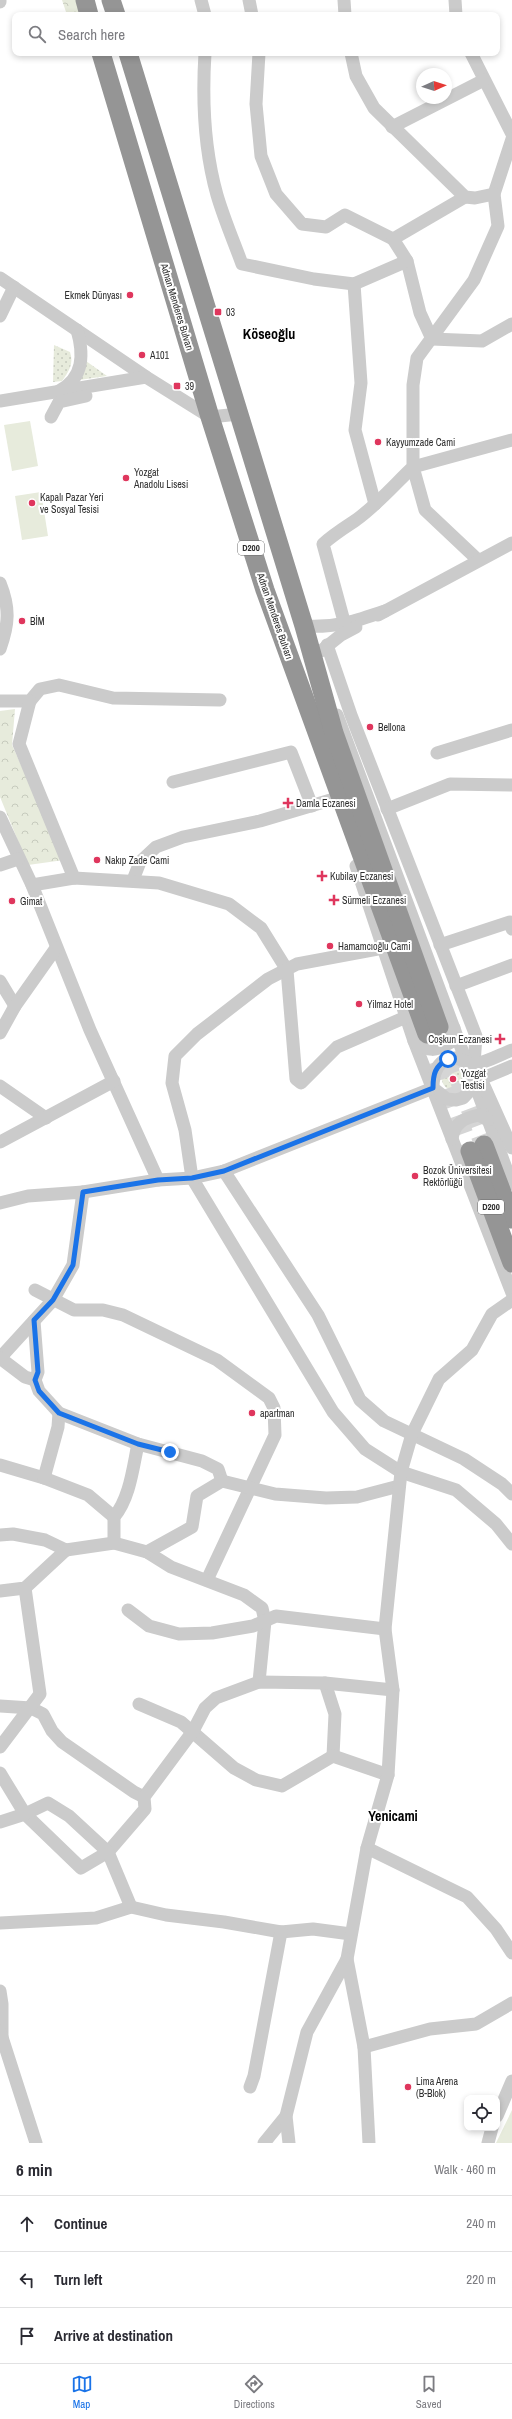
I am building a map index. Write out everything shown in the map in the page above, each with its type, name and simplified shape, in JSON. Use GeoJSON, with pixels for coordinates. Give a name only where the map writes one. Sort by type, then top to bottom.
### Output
{"type":"FeatureCollection","features":[{"type":"Feature","properties":{"kind":"highway"},"geometry":{"type":"LineString","coordinates":[[85,0],[88,12]]}},
{"type":"Feature","properties":{"kind":"highway"},"geometry":{"type":"LineString","coordinates":[[111,0],[115,12]]}},
{"type":"Feature","properties":{"kind":"highway","name":"Adnan Menderes Bulvarı"},"geometry":{"type":"LineString","coordinates":[[102,56],[210,417],[265,590],[433,1033]]}},
{"type":"Feature","properties":{"kind":"highway","name":"D200"},"geometry":{"type":"LineString","coordinates":[[129,56],[315,660],[334,733],[433,1033]]}},
{"type":"Feature","properties":{"kind":"highway","name":"D200"},"geometry":{"type":"LineString","coordinates":[[512,1219],[477,1148],[512,1263]]}},
{"type":"Feature","properties":{"kind":"street"},"geometry":{"type":"LineString","coordinates":[[201,0],[205,12]]}},
{"type":"Feature","properties":{"kind":"street"},"geometry":{"type":"LineString","coordinates":[[249,0],[251,12]]}},
{"type":"Feature","properties":{"kind":"street"},"geometry":{"type":"LineString","coordinates":[[344,0],[345,12]]}},
{"type":"Feature","properties":{"kind":"street"},"geometry":{"type":"LineString","coordinates":[[455,0],[456,12]]}},
{"type":"Feature","properties":{"kind":"street"},"geometry":{"type":"LineString","coordinates":[[205,56],[204,102],[207,147],[217,195],[242,264],[314,279],[354,284],[407,261]]}},
{"type":"Feature","properties":{"kind":"street"},"geometry":{"type":"LineString","coordinates":[[259,56],[256,104],[261,148],[276,194],[302,224],[326,227],[345,215],[393,239],[407,261],[420,313],[432,339]]}},
{"type":"Feature","properties":{"kind":"street"},"geometry":{"type":"LineString","coordinates":[[352,56],[356,76],[374,108],[465,197]]}},
{"type":"Feature","properties":{"kind":"street"},"geometry":{"type":"LineString","coordinates":[[472,56],[512,134]]}},
{"type":"Feature","properties":{"kind":"street"},"geometry":{"type":"LineString","coordinates":[[392,127],[484,80]]}},
{"type":"Feature","properties":{"kind":"street"},"geometry":{"type":"LineString","coordinates":[[478,560],[425,510],[413,467],[413,385],[417,358],[474,280],[498,226],[494,194],[512,139]]}},
{"type":"Feature","properties":{"kind":"street"},"geometry":{"type":"LineString","coordinates":[[393,239],[465,197],[475,198],[494,194]]}},
{"type":"Feature","properties":{"kind":"street"},"geometry":{"type":"LineString","coordinates":[[0,278],[146,377],[210,417],[239,414]]}},
{"type":"Feature","properties":{"kind":"street"},"geometry":{"type":"LineString","coordinates":[[354,284],[361,383],[355,430],[375,504]]}},
{"type":"Feature","properties":{"kind":"street"},"geometry":{"type":"LineString","coordinates":[[0,316],[14,287]]}},
{"type":"Feature","properties":{"kind":"street"},"geometry":{"type":"LineString","coordinates":[[432,339],[482,341],[512,324]]}},
{"type":"Feature","properties":{"kind":"street"},"geometry":{"type":"LineString","coordinates":[[57,393],[66,388],[75,378],[81,362],[82,348],[77,330]]}},
{"type":"Feature","properties":{"kind":"street"},"geometry":{"type":"LineString","coordinates":[[0,400],[57,393],[146,377]]}},
{"type":"Feature","properties":{"kind":"street"},"geometry":{"type":"LineString","coordinates":[[51,417],[59,402],[107,392],[120,382]]}},
{"type":"Feature","properties":{"kind":"street"},"geometry":{"type":"LineString","coordinates":[[345,625],[323,544],[335,533],[356,520],[375,504],[413,467],[512,440]]}},
{"type":"Feature","properties":{"kind":"street"},"geometry":{"type":"LineString","coordinates":[[315,660],[327,645],[385,611],[512,543]]}},
{"type":"Feature","properties":{"kind":"street"},"geometry":{"type":"LineString","coordinates":[[0,649],[6,631],[8,604],[1,582]]}},
{"type":"Feature","properties":{"kind":"street"},"geometry":{"type":"LineString","coordinates":[[265,590],[406,1017],[433,1033],[470,1063],[488,1120],[512,1184]]}},
{"type":"Feature","properties":{"kind":"street"},"geometry":{"type":"LineString","coordinates":[[304,626],[328,628],[345,625],[385,611]]}},
{"type":"Feature","properties":{"kind":"street"},"geometry":{"type":"LineString","coordinates":[[327,645],[351,715],[476,1036],[470,1063]]}},
{"type":"Feature","properties":{"kind":"street"},"geometry":{"type":"LineString","coordinates":[[74,878],[19,744],[30,701],[40,689],[59,685],[113,698],[220,700]]}},
{"type":"Feature","properties":{"kind":"street"},"geometry":{"type":"LineString","coordinates":[[0,701],[30,701]]}},
{"type":"Feature","properties":{"kind":"street"},"geometry":{"type":"LineString","coordinates":[[437,753],[512,730]]}},
{"type":"Feature","properties":{"kind":"street"},"geometry":{"type":"LineString","coordinates":[[173,782],[291,752],[312,806]]}},
{"type":"Feature","properties":{"kind":"street"},"geometry":{"type":"LineString","coordinates":[[387,809],[450,784],[512,784]]}},
{"type":"Feature","properties":{"kind":"street"},"geometry":{"type":"LineString","coordinates":[[133,880],[140,862],[156,847],[183,837],[260,821],[334,799]]}},
{"type":"Feature","properties":{"kind":"street"},"geometry":{"type":"LineString","coordinates":[[0,817],[18,859],[32,885],[90,1030],[158,1180]]}},
{"type":"Feature","properties":{"kind":"street"},"geometry":{"type":"LineString","coordinates":[[0,865],[18,859]]}},
{"type":"Feature","properties":{"kind":"street"},"geometry":{"type":"LineString","coordinates":[[32,885],[74,878],[133,880],[159,883],[229,904],[261,928],[287,970],[296,1079],[301,1083],[337,1047],[406,1017]]}},
{"type":"Feature","properties":{"kind":"street"},"geometry":{"type":"LineString","coordinates":[[440,945],[511,925]]}},
{"type":"Feature","properties":{"kind":"street"},"geometry":{"type":"LineString","coordinates":[[0,1033],[15,1006],[56,948]]}},
{"type":"Feature","properties":{"kind":"street"},"geometry":{"type":"LineString","coordinates":[[383,948],[297,964],[268,979],[197,1034],[174,1056],[172,1083],[185,1130],[192,1178],[333,1412],[365,1448],[401,1472],[456,1490],[496,1524],[512,1544]]}},
{"type":"Feature","properties":{"kind":"street"},"geometry":{"type":"LineString","coordinates":[[456,986],[512,965]]}},
{"type":"Feature","properties":{"kind":"street"},"geometry":{"type":"LineString","coordinates":[[0,981],[15,1006]]}},
{"type":"Feature","properties":{"kind":"street"},"geometry":{"type":"LineString","coordinates":[[433,1033],[433,1088],[512,1293]]}},
{"type":"Feature","properties":{"kind":"street"},"geometry":{"type":"LineString","coordinates":[[433,1088],[435,1070],[440,1063],[448,1059],[457,1058],[470,1063],[512,1050]]}},
{"type":"Feature","properties":{"kind":"street"},"geometry":{"type":"LineString","coordinates":[[433,1088],[447,1099],[456,1100],[463,1098],[477,1082],[512,1066]]}},
{"type":"Feature","properties":{"kind":"street"},"geometry":{"type":"LineString","coordinates":[[0,1142],[114,1081]]}},
{"type":"Feature","properties":{"kind":"street"},"geometry":{"type":"LineString","coordinates":[[477,1082],[512,1148]]}},
{"type":"Feature","properties":{"kind":"street"},"geometry":{"type":"LineString","coordinates":[[0,1086],[46,1118]]}},
{"type":"Feature","properties":{"kind":"street"},"geometry":{"type":"LineString","coordinates":[[0,1203],[28,1196],[83,1192],[158,1180],[192,1178],[224,1171],[433,1088]]}},
{"type":"Feature","properties":{"kind":"street"},"geometry":{"type":"LineString","coordinates":[[452,1139],[453,1130],[463,1120],[479,1116],[488,1120]]}},
{"type":"Feature","properties":{"kind":"street"},"geometry":{"type":"LineString","coordinates":[[224,1171],[318,1315],[360,1400],[384,1421],[464,1459],[502,1484],[512,1494]]}},
{"type":"Feature","properties":{"kind":"street"},"geometry":{"type":"LineString","coordinates":[[35,1380],[26,1377],[0,1358],[53,1300],[73,1265],[83,1192]]}},
{"type":"Feature","properties":{"kind":"street"},"geometry":{"type":"LineString","coordinates":[[35,1290],[74,1310],[103,1310],[123,1315],[217,1360],[269,1398],[274,1408],[275,1435],[249,1487],[207,1580]]}},
{"type":"Feature","properties":{"kind":"street"},"geometry":{"type":"LineString","coordinates":[[289,2143],[286,2116],[307,2032],[347,1959],[366,1848],[388,1775],[393,1690],[385,1629],[401,1472],[412,1434],[439,1379],[472,1350],[492,1314],[512,1300]]}},
{"type":"Feature","properties":{"kind":"street"},"geometry":{"type":"LineString","coordinates":[[34,1320],[38,1372],[35,1380],[39,1391],[59,1413],[138,1444],[202,1462],[218,1469],[222,1481]]}},
{"type":"Feature","properties":{"kind":"street"},"geometry":{"type":"LineString","coordinates":[[44,1478],[58,1427],[59,1413]]}},
{"type":"Feature","properties":{"kind":"street"},"geometry":{"type":"LineString","coordinates":[[114,1543],[114,1517],[118,1512],[130,1483],[138,1444]]}},
{"type":"Feature","properties":{"kind":"street"},"geometry":{"type":"LineString","coordinates":[[0,1466],[44,1478],[88,1495],[114,1517]]}},
{"type":"Feature","properties":{"kind":"street"},"geometry":{"type":"LineString","coordinates":[[147,1552],[192,1527],[197,1496],[222,1481],[275,1494],[326,1498],[357,1497],[399,1486]]}},
{"type":"Feature","properties":{"kind":"street"},"geometry":{"type":"LineString","coordinates":[[0,1535],[13,1534],[44,1540],[66,1550],[114,1543],[147,1552],[171,1567],[207,1580],[250,1599],[262,1608],[265,1621],[259,1682]]}},
{"type":"Feature","properties":{"kind":"street"},"geometry":{"type":"LineString","coordinates":[[0,1591],[25,1588],[66,1550]]}},
{"type":"Feature","properties":{"kind":"street"},"geometry":{"type":"LineString","coordinates":[[0,1747],[31,1708],[40,1694],[25,1588]]}},
{"type":"Feature","properties":{"kind":"street"},"geometry":{"type":"LineString","coordinates":[[128,1610],[149,1626],[179,1634],[212,1634],[254,1626],[276,1616],[385,1629]]}},
{"type":"Feature","properties":{"kind":"street"},"geometry":{"type":"LineString","coordinates":[[0,1773],[25,1814],[81,1868],[108,1852],[145,1809],[144,1796],[193,1731],[205,1708],[216,1698],[259,1682],[325,1683],[393,1690]]}},
{"type":"Feature","properties":{"kind":"street"},"geometry":{"type":"LineString","coordinates":[[325,1683],[335,1714],[333,1756]]}},
{"type":"Feature","properties":{"kind":"street"},"geometry":{"type":"LineString","coordinates":[[139,1704],[181,1722],[234,1768],[256,1780],[282,1786],[333,1756],[388,1775]]}},
{"type":"Feature","properties":{"kind":"street"},"geometry":{"type":"LineString","coordinates":[[0,1706],[31,1708],[43,1714],[52,1731],[62,1742],[134,1792],[144,1796]]}},
{"type":"Feature","properties":{"kind":"street"},"geometry":{"type":"LineString","coordinates":[[0,1822],[25,1814],[48,1803],[69,1816],[108,1852],[131,1907]]}},
{"type":"Feature","properties":{"kind":"street"},"geometry":{"type":"LineString","coordinates":[[366,1848],[467,1897],[496,1929],[512,1953]]}},
{"type":"Feature","properties":{"kind":"street"},"geometry":{"type":"LineString","coordinates":[[0,1923],[96,1918],[131,1907],[166,1916],[224,1922],[281,1932],[312,1929],[351,1934]]}},
{"type":"Feature","properties":{"kind":"street"},"geometry":{"type":"LineString","coordinates":[[250,2087],[254,2076],[281,1932]]}},
{"type":"Feature","properties":{"kind":"street"},"geometry":{"type":"LineString","coordinates":[[347,1959],[364,2047],[369,2143]]}},
{"type":"Feature","properties":{"kind":"street"},"geometry":{"type":"LineString","coordinates":[[0,1991],[2,2004],[1,2034],[36,2143]]}},
{"type":"Feature","properties":{"kind":"street"},"geometry":{"type":"LineString","coordinates":[[364,2047],[430,2029],[476,2024],[512,2003]]}},
{"type":"Feature","properties":{"kind":"street"},"geometry":{"type":"LineString","coordinates":[[500,2109],[512,2080]]}},
{"type":"Feature","properties":{"kind":"street"},"geometry":{"type":"LineString","coordinates":[[264,2143],[286,2116]]}},
{"type":"Feature","properties":{"kind":"street"},"geometry":{"type":"LineString","coordinates":[[488,2143],[491,2131]]}},
{"type":"Feature","properties":{"kind":"green space"},"geometry":{"type":"Polygon","coordinates":[[[62,0],[76,0],[80,12],[66,12],[62,0]]]}},
{"type":"Feature","properties":{"kind":"green space"},"geometry":{"type":"Polygon","coordinates":[[[54,345],[70,352],[71,364],[69,371],[62,381],[53,382],[54,345]]]}},
{"type":"Feature","properties":{"kind":"green space"},"geometry":{"type":"Polygon","coordinates":[[[86,361],[107,376],[79,380],[86,361]]]}},
{"type":"Feature","properties":{"kind":"green space"},"geometry":{"type":"Polygon","coordinates":[[[30,421],[38,466],[12,471],[4,425],[30,421]]]}},
{"type":"Feature","properties":{"kind":"green space"},"geometry":{"type":"Polygon","coordinates":[[[41,492],[48,536],[22,540],[15,496],[41,492]]]}},
{"type":"Feature","properties":{"kind":"green space"},"geometry":{"type":"Polygon","coordinates":[[[15,709],[12,745],[64,860],[28,865],[0,797],[0,711],[15,709]]]}},
{"type":"Feature","properties":{"kind":"green space"},"geometry":{"type":"Polygon","coordinates":[[[449,1068],[457,1068],[464,1075],[464,1083],[457,1090],[449,1090],[442,1083],[442,1075],[449,1068]]]}},
{"type":"Feature","properties":{"kind":"green space"},"geometry":{"type":"Polygon","coordinates":[[[512,2110],[512,2143],[496,2143],[512,2110]]]}},
{"type":"Feature","properties":{"kind":"tunnel"},"geometry":{"type":"LineString","coordinates":[[439,1027],[484,1145]]}},
{"type":"Feature","properties":{"kind":"tunnel"},"geometry":{"type":"LineString","coordinates":[[427,1034],[470,1151]]}},
{"type":"Feature","properties":{"kind":"place","name":"Ekmek Dünyası"},"geometry":{"type":"Point","coordinates":[130,295]}},
{"type":"Feature","properties":{"kind":"place","name":"03"},"geometry":{"type":"Point","coordinates":[218,312]}},
{"type":"Feature","properties":{"kind":"place","name":"A101"},"geometry":{"type":"Point","coordinates":[142,355]}},
{"type":"Feature","properties":{"kind":"place","name":"39"},"geometry":{"type":"Point","coordinates":[177,386]}},
{"type":"Feature","properties":{"kind":"place","name":"Kayyumzade Cami"},"geometry":{"type":"Point","coordinates":[378,442]}},
{"type":"Feature","properties":{"kind":"place","name":"Yozgat Anadolu Lisesi"},"geometry":{"type":"Point","coordinates":[126,478]}},
{"type":"Feature","properties":{"kind":"place","name":"Kapalı Pazar Yeri ve Sosyal Tesisi"},"geometry":{"type":"Point","coordinates":[32,503]}},
{"type":"Feature","properties":{"kind":"place","name":"BİM"},"geometry":{"type":"Point","coordinates":[22,621]}},
{"type":"Feature","properties":{"kind":"place","name":"Bellona"},"geometry":{"type":"Point","coordinates":[370,727]}},
{"type":"Feature","properties":{"kind":"place","name":"Damla Eczanesi"},"geometry":{"type":"Point","coordinates":[288,803]}},
{"type":"Feature","properties":{"kind":"place","name":"Nakıp Zade Cami"},"geometry":{"type":"Point","coordinates":[97,860]}},
{"type":"Feature","properties":{"kind":"place","name":"Kubilay Eczanesi"},"geometry":{"type":"Point","coordinates":[322,876]}},
{"type":"Feature","properties":{"kind":"place","name":"Sürmeli Eczanesi"},"geometry":{"type":"Point","coordinates":[334,900]}},
{"type":"Feature","properties":{"kind":"place","name":"Gimat"},"geometry":{"type":"Point","coordinates":[12,901]}},
{"type":"Feature","properties":{"kind":"place","name":"Hamamcıoğlu Cami"},"geometry":{"type":"Point","coordinates":[330,946]}},
{"type":"Feature","properties":{"kind":"place","name":"Yilmaz Hotel"},"geometry":{"type":"Point","coordinates":[359,1004]}},
{"type":"Feature","properties":{"kind":"place","name":"Coşkun Eczanesi"},"geometry":{"type":"Point","coordinates":[500,1039]}},
{"type":"Feature","properties":{"kind":"place","name":"Yozgat Testisi"},"geometry":{"type":"Point","coordinates":[453,1079]}},
{"type":"Feature","properties":{"kind":"place","name":"Bozok Üniversitesi Rektörlüğü"},"geometry":{"type":"Point","coordinates":[415,1176]}},
{"type":"Feature","properties":{"kind":"place","name":"apartman"},"geometry":{"type":"Point","coordinates":[252,1413]}},
{"type":"Feature","properties":{"kind":"place","name":"Lima Arena (B-Blok)"},"geometry":{"type":"Point","coordinates":[408,2087]}},
{"type":"Feature","properties":{"kind":"district","name":"Köseoğlu"},"geometry":{"type":"Point","coordinates":[269,334]}},
{"type":"Feature","properties":{"kind":"district","name":"Yenicami"},"geometry":{"type":"Point","coordinates":[393,1816]}},
{"type":"Feature","properties":{"kind":"route"},"geometry":{"type":"LineString","coordinates":[[170,1452],[138,1444],[59,1413],[39,1391],[35,1380],[38,1372],[34,1320],[53,1300],[73,1265],[83,1192],[158,1180],[192,1178],[224,1171],[433,1088],[435,1070],[440,1063],[448,1059]]}}]}
